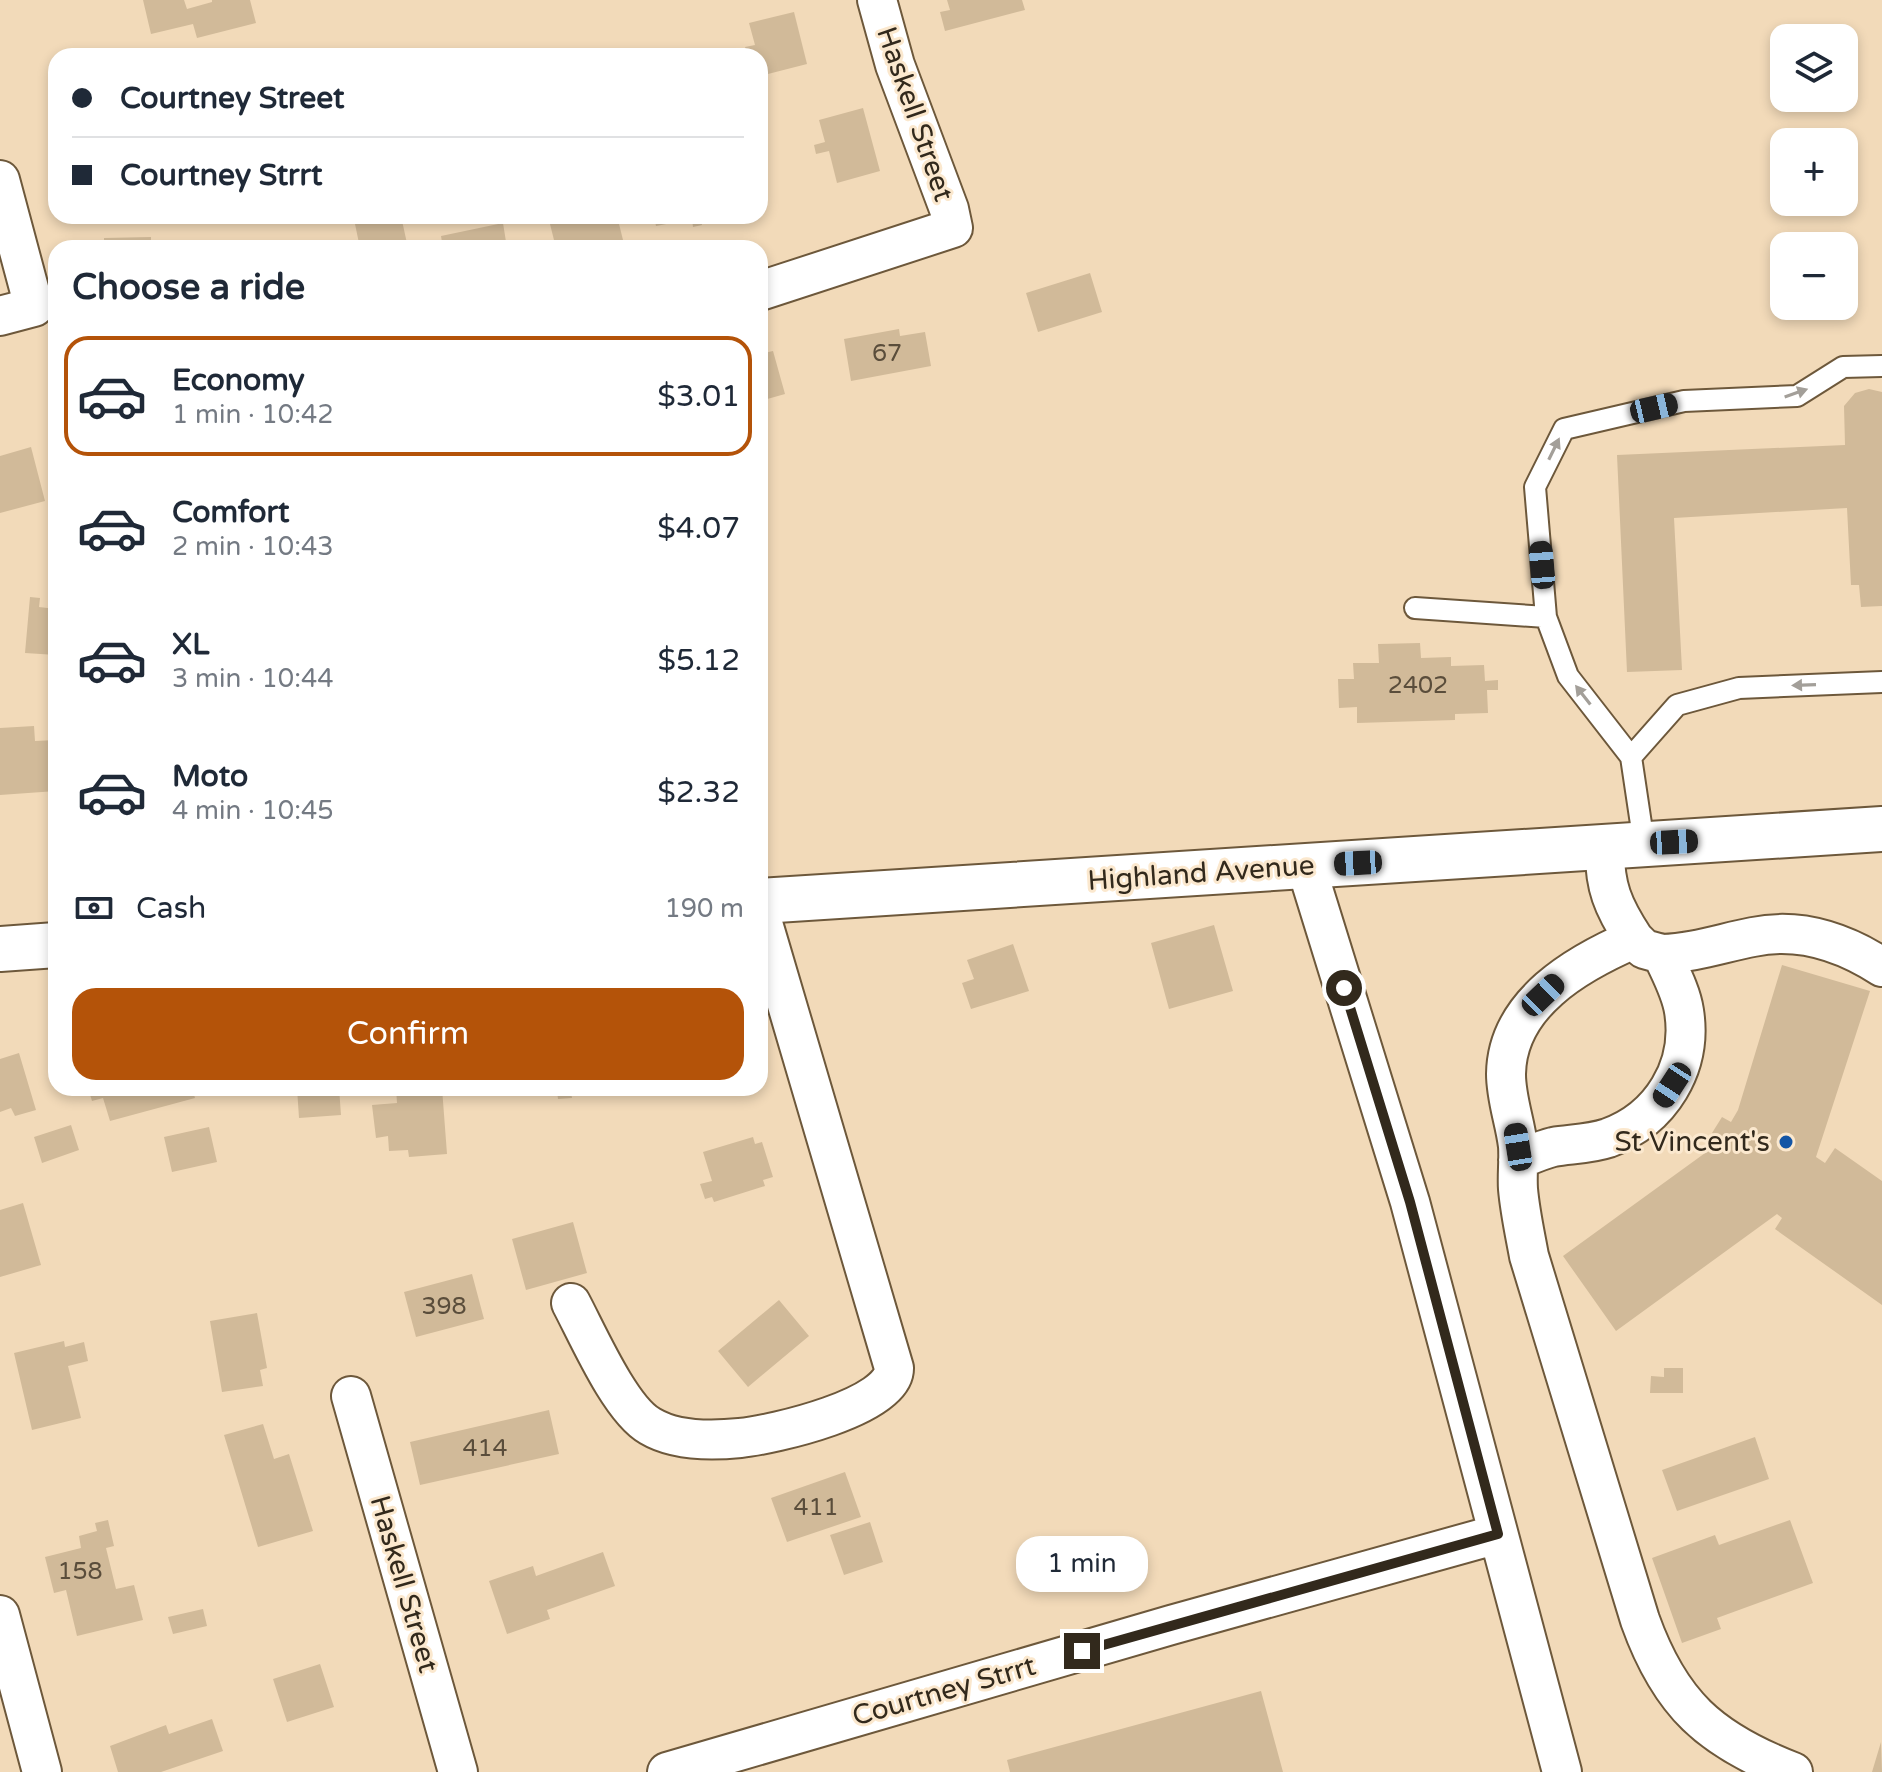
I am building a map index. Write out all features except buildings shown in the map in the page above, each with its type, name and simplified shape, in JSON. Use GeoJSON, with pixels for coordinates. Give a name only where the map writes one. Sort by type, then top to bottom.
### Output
{"type":"FeatureCollection","features":[{"type":"Feature","properties":{"kind":"main road","name":"Highland Avenue"},"geometry":{"type":"LineString","coordinates":[[768,900],[1882,829]]}},
{"type":"Feature","properties":{"kind":"main road"},"geometry":{"type":"LineString","coordinates":[[0,949],[48,946]]}},
{"type":"Feature","properties":{"kind":"street","name":"Haskell Street"},"geometry":{"type":"LineString","coordinates":[[768,288],[953,228],[949,209],[895,65],[877,0]]}},
{"type":"Feature","properties":{"kind":"street"},"geometry":{"type":"LineString","coordinates":[[0,180],[17,312]]}},
{"type":"Feature","properties":{"kind":"street"},"geometry":{"type":"LineString","coordinates":[[1518,1160],[1550,1148],[1588,1143],[1622,1132],[1638,1123],[1663,1099],[1682,1061],[1686,1035],[1679,991],[1609,895],[1605,873],[1625,846]]}},
{"type":"Feature","properties":{"kind":"street"},"geometry":{"type":"LineString","coordinates":[[1306,866],[1410,1202],[1562,1772]]}},
{"type":"Feature","properties":{"kind":"street"},"geometry":{"type":"LineString","coordinates":[[1793,1772],[1734,1746],[1691,1712],[1671,1685],[1647,1641],[1529,1256],[1506,1084],[1508,1055],[1513,1039],[1531,1009],[1557,982],[1581,965],[1648,946],[1701,951],[1756,936],[1804,935],[1827,939],[1882,967]]}},
{"type":"Feature","properties":{"kind":"street"},"geometry":{"type":"LineString","coordinates":[[571,1303],[599,1357],[633,1411],[647,1425],[667,1434],[714,1439],[741,1438],[795,1426],[839,1413],[887,1387],[894,1377],[894,1368],[768,940]]}},
{"type":"Feature","properties":{"kind":"street","name":"Haskell Street"},"geometry":{"type":"LineString","coordinates":[[351,1396],[458,1772]]}},
{"type":"Feature","properties":{"kind":"street","name":"Courtney Strrt"},"geometry":{"type":"LineString","coordinates":[[667,1772],[1155,1629],[1498,1534]]}},
{"type":"Feature","properties":{"kind":"street"},"geometry":{"type":"LineString","coordinates":[[0,1615],[42,1772]]}},
{"type":"Feature","properties":{"kind":"lane"},"geometry":{"type":"LineString","coordinates":[[1631,757],[1568,676],[1546,617],[1535,487],[1564,429],[1684,401],[1797,396],[1843,367],[1882,366]]}},
{"type":"Feature","properties":{"kind":"lane"},"geometry":{"type":"LineString","coordinates":[[1415,608],[1546,617]]}},
{"type":"Feature","properties":{"kind":"lane"},"geometry":{"type":"LineString","coordinates":[[1625,846],[1631,757],[1677,705],[1739,688],[1882,682]]}},
{"type":"Feature","properties":{"kind":"place","name":"St Vincent's"},"geometry":{"type":"Point","coordinates":[1786,1142]}},
{"type":"Feature","properties":{"kind":"route"},"geometry":{"type":"LineString","coordinates":[[1082,1651],[1498,1534],[1410,1202],[1344,988]]}}]}
